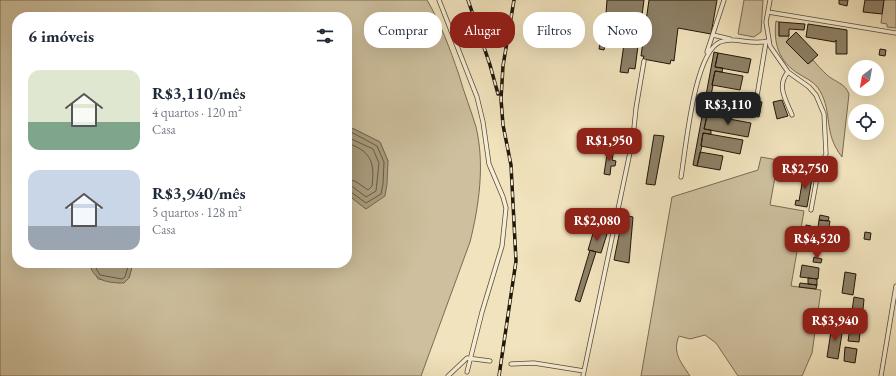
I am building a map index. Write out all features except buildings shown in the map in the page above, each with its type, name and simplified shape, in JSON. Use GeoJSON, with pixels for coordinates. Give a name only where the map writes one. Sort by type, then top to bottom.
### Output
{"type":"FeatureCollection","features":[{"type":"Feature","properties":{"kind":"lane"},"geometry":{"type":"LineString","coordinates":[[439,0],[477,97],[483,122],[489,164],[506,208],[502,246],[482,312],[467,372]]}},
{"type":"Feature","properties":{"kind":"lane"},"geometry":{"type":"LineString","coordinates":[[681,177],[698,78],[724,0]]}},
{"type":"Feature","properties":{"kind":"lane"},"geometry":{"type":"LineString","coordinates":[[757,96],[767,41],[766,28],[770,0]]}},
{"type":"Feature","properties":{"kind":"lane"},"geometry":{"type":"LineString","coordinates":[[768,12],[896,33]]}},
{"type":"Feature","properties":{"kind":"lane"},"geometry":{"type":"LineString","coordinates":[[713,35],[750,43],[767,41]]}},
{"type":"Feature","properties":{"kind":"lane"},"geometry":{"type":"LineString","coordinates":[[703,62],[710,50],[717,44],[725,40],[735,40]]}},
{"type":"Feature","properties":{"kind":"lane"},"geometry":{"type":"LineString","coordinates":[[767,41],[773,52],[788,72],[813,91],[821,104],[824,114],[826,154],[818,172],[811,210]]}},
{"type":"Feature","properties":{"kind":"lane"},"geometry":{"type":"LineString","coordinates":[[583,376],[633,138],[636,108],[644,61]]}},
{"type":"Feature","properties":{"kind":"lane"},"geometry":{"type":"LineString","coordinates":[[788,72],[784,77],[781,87],[792,115]]}},
{"type":"Feature","properties":{"kind":"lane"},"geometry":{"type":"LineString","coordinates":[[881,376],[896,286]]}},
{"type":"Feature","properties":{"kind":"lane"},"geometry":{"type":"LineString","coordinates":[[448,376],[465,359],[471,358],[490,361]]}},
{"type":"Feature","properties":{"kind":"lane"},"geometry":{"type":"LineString","coordinates":[[512,364],[534,363],[584,371]]}},
{"type":"Feature","properties":{"kind":"shaded area"},"geometry":{"type":"Polygon","coordinates":[[[0,0],[427,0],[434,12],[364,12],[364,48],[442,48],[442,30],[459,75],[479,141],[480,185],[470,242],[421,376],[0,376],[0,0]]]}},
{"type":"Feature","properties":{"kind":"shaded area"},"geometry":{"type":"Polygon","coordinates":[[[744,0],[763,0],[761,32],[754,37],[738,34],[744,0]]]}},
{"type":"Feature","properties":{"kind":"shaded area"},"geometry":{"type":"Polygon","coordinates":[[[884,0],[896,0],[896,28],[887,27],[887,24],[881,23],[884,0]]]}},
{"type":"Feature","properties":{"kind":"shaded area"},"geometry":{"type":"Polygon","coordinates":[[[776,21],[779,22],[779,36],[789,36],[787,42],[808,64],[813,60],[827,75],[847,90],[849,96],[842,157],[832,140],[824,99],[820,91],[813,83],[792,69],[782,58],[777,44],[775,29],[776,21]]]}},
{"type":"Feature","properties":{"kind":"shaded area"},"geometry":{"type":"Polygon","coordinates":[[[761,157],[778,160],[770,205],[804,211],[791,286],[821,290],[812,353],[802,376],[738,376],[716,343],[705,335],[690,339],[679,336],[676,347],[678,357],[690,376],[641,376],[672,197],[758,170],[761,157]]]}},
{"type":"Feature","properties":{"kind":"water"},"geometry":{"type":"Polygon","coordinates":[[[352,129],[380,142],[388,161],[385,196],[366,209],[352,198],[352,129]]]}},
{"type":"Feature","properties":{"kind":"water"},"geometry":{"type":"Polygon","coordinates":[[[132,268],[129,278],[124,283],[102,280],[94,274],[91,269],[132,268]]]}},
{"type":"Feature","properties":{"kind":"railway"},"geometry":{"type":"LineString","coordinates":[[468,0],[498,94]]}},
{"type":"Feature","properties":{"kind":"railway"},"geometry":{"type":"LineString","coordinates":[[499,376],[516,261],[511,165],[503,125],[501,99],[503,66],[514,0]]}}]}
